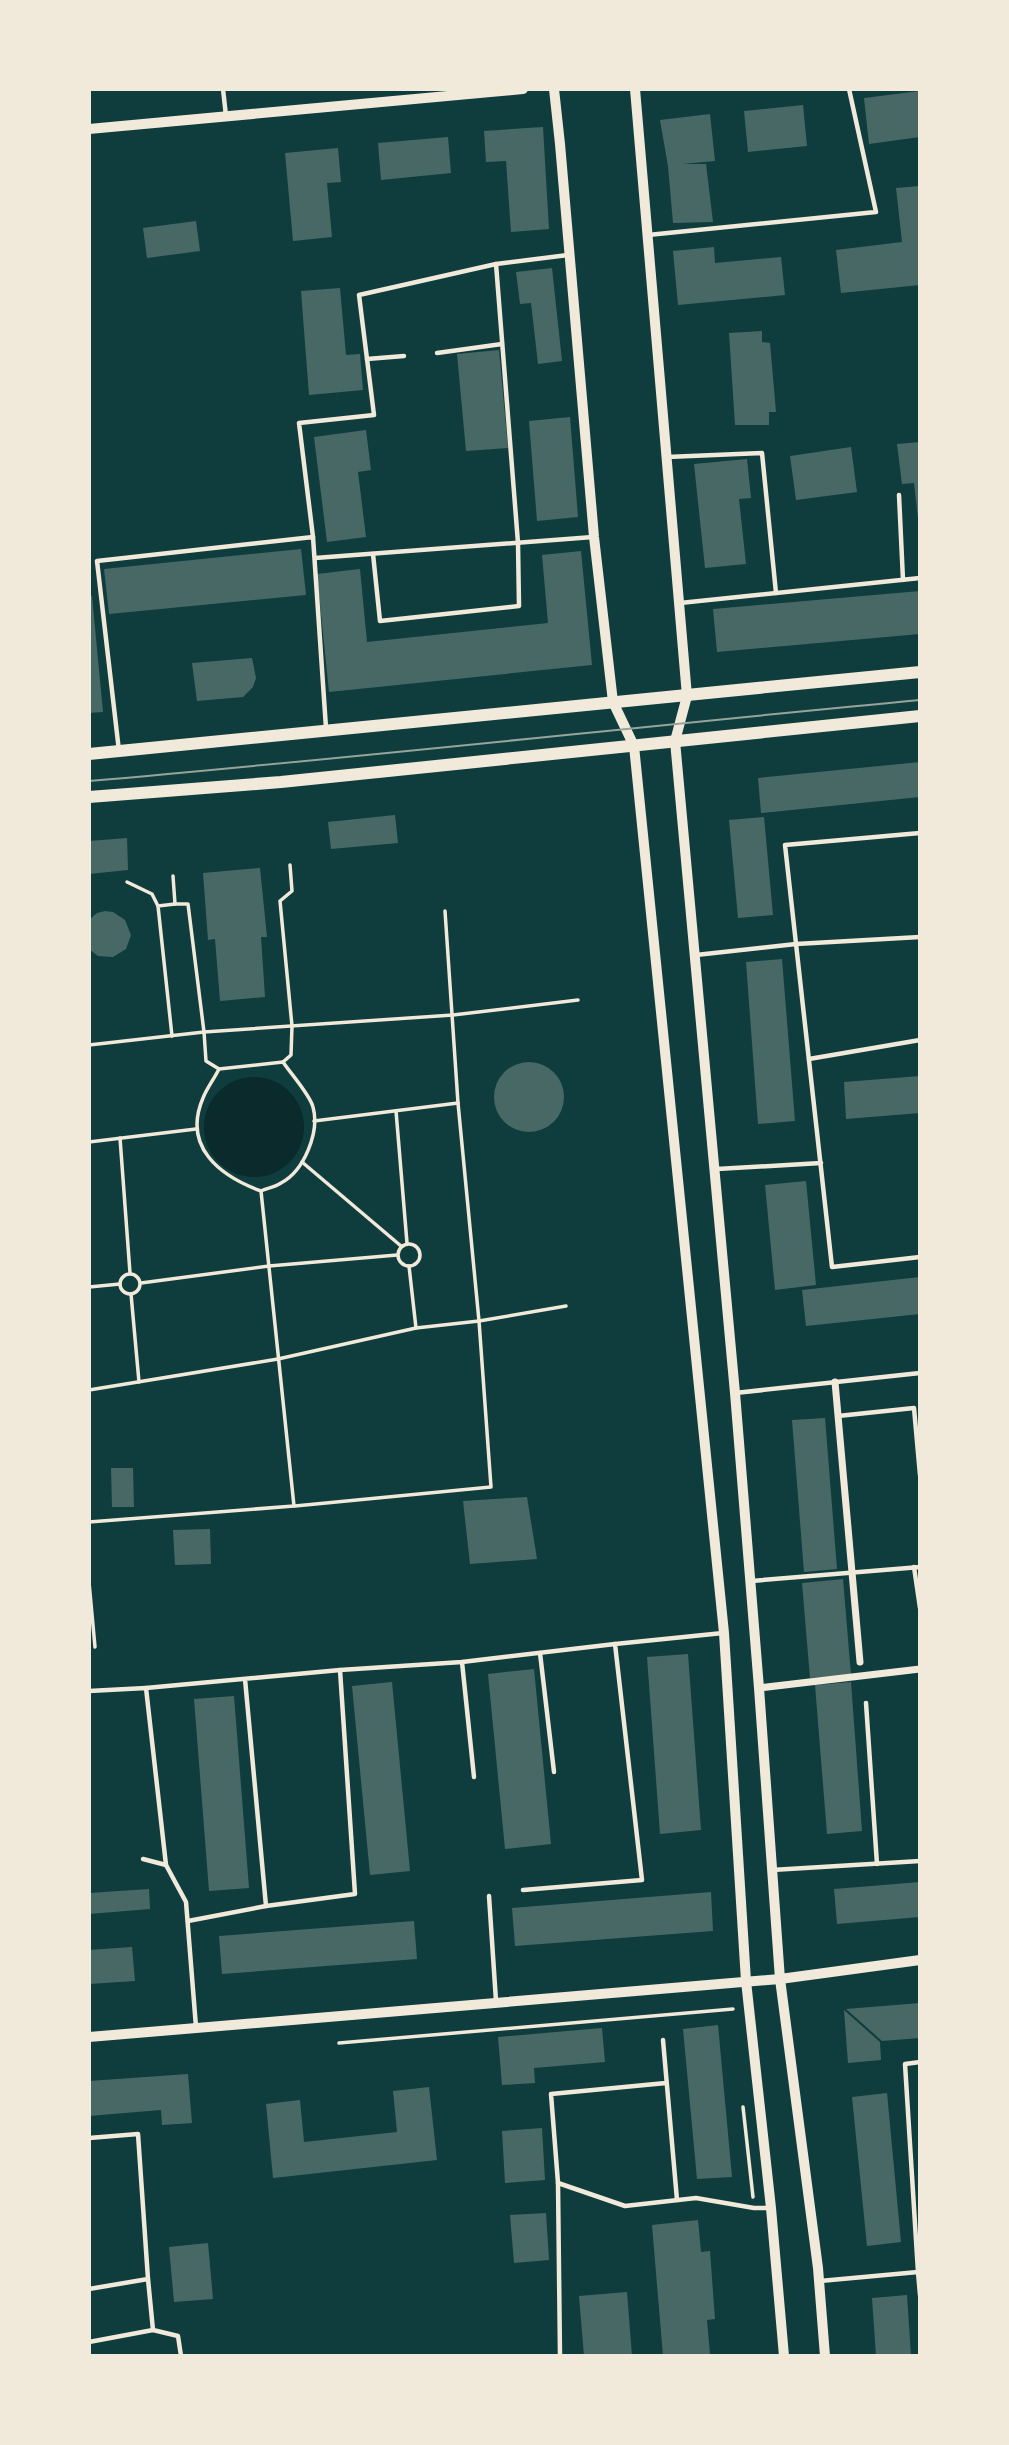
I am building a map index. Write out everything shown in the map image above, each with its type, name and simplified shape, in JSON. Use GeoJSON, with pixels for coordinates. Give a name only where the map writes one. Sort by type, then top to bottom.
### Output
{"type":"FeatureCollection","features":[{"type":"Feature","properties":{"kind":"main road"},"geometry":{"type":"LineString","coordinates":[[89,754],[920,672]]}},
{"type":"Feature","properties":{"kind":"main road"},"geometry":{"type":"LineString","coordinates":[[89,796],[281,782],[920,716]]}},
{"type":"Feature","properties":{"kind":"street"},"geometry":{"type":"LineString","coordinates":[[89,129],[523,89]]}},
{"type":"Feature","properties":{"kind":"street"},"geometry":{"type":"LineString","coordinates":[[554,89],[594,537],[613,702],[634,746],[724,1633],[746,1981],[785,2356]]}},
{"type":"Feature","properties":{"kind":"street"},"geometry":{"type":"LineString","coordinates":[[635,89],[687,696],[675,741],[735,1393],[780,1979],[819,2281],[825,2356]]}},
{"type":"Feature","properties":{"kind":"street"},"geometry":{"type":"LineString","coordinates":[[835,1382],[860,1662]]}},
{"type":"Feature","properties":{"kind":"street"},"geometry":{"type":"LineString","coordinates":[[759,1688],[920,1669]]}},
{"type":"Feature","properties":{"kind":"street"},"geometry":{"type":"LineString","coordinates":[[89,2037],[780,1979],[920,1960]]}},
{"type":"Feature","properties":{"kind":"lane"},"geometry":{"type":"LineString","coordinates":[[223,89],[226,117]]}},
{"type":"Feature","properties":{"kind":"lane"},"geometry":{"type":"LineString","coordinates":[[647,235],[876,212],[849,89]]}},
{"type":"Feature","properties":{"kind":"lane"},"geometry":{"type":"LineString","coordinates":[[326,732],[315,558],[299,423],[374,415],[359,295],[496,264],[570,255]]}},
{"type":"Feature","properties":{"kind":"lane"},"geometry":{"type":"LineString","coordinates":[[373,554],[380,621],[519,606],[517,543],[496,264]]}},
{"type":"Feature","properties":{"kind":"lane"},"geometry":{"type":"LineString","coordinates":[[437,352],[502,344]]}},
{"type":"Feature","properties":{"kind":"lane"},"geometry":{"type":"LineString","coordinates":[[367,359],[404,356]]}},
{"type":"Feature","properties":{"kind":"lane"},"geometry":{"type":"LineString","coordinates":[[667,457],[762,453],[776,593]]}},
{"type":"Feature","properties":{"kind":"lane"},"geometry":{"type":"LineString","coordinates":[[899,495],[903,580]]}},
{"type":"Feature","properties":{"kind":"lane"},"geometry":{"type":"LineString","coordinates":[[89,564],[313,537]]}},
{"type":"Feature","properties":{"kind":"lane"},"geometry":{"type":"LineString","coordinates":[[315,558],[594,537]]}},
{"type":"Feature","properties":{"kind":"lane"},"geometry":{"type":"LineString","coordinates":[[97,561],[119,752]]}},
{"type":"Feature","properties":{"kind":"lane"},"geometry":{"type":"LineString","coordinates":[[679,603],[920,578]]}},
{"type":"Feature","properties":{"kind":"lane"},"geometry":{"type":"LineString","coordinates":[[920,833],[785,845],[832,1267],[920,1257]]}},
{"type":"Feature","properties":{"kind":"lane"},"geometry":{"type":"LineString","coordinates":[[695,955],[796,944],[920,937]]}},
{"type":"Feature","properties":{"kind":"lane"},"geometry":{"type":"LineString","coordinates":[[809,1059],[920,1040]]}},
{"type":"Feature","properties":{"kind":"lane"},"geometry":{"type":"LineString","coordinates":[[715,1169],[821,1163]]}},
{"type":"Feature","properties":{"kind":"lane"},"geometry":{"type":"LineString","coordinates":[[735,1393],[920,1373]]}},
{"type":"Feature","properties":{"kind":"lane"},"geometry":{"type":"LineString","coordinates":[[838,1416],[914,1408],[920,1475]]}},
{"type":"Feature","properties":{"kind":"lane"},"geometry":{"type":"LineString","coordinates":[[750,1581],[917,1567],[920,1608]]}},
{"type":"Feature","properties":{"kind":"lane"},"geometry":{"type":"LineString","coordinates":[[89,1691],[462,1662],[724,1633]]}},
{"type":"Feature","properties":{"kind":"lane"},"geometry":{"type":"LineString","coordinates":[[523,1890],[642,1880],[615,1644]]}},
{"type":"Feature","properties":{"kind":"lane"},"geometry":{"type":"LineString","coordinates":[[540,1653],[554,1772]]}},
{"type":"Feature","properties":{"kind":"lane"},"geometry":{"type":"LineString","coordinates":[[462,1662],[474,1777]]}},
{"type":"Feature","properties":{"kind":"lane"},"geometry":{"type":"LineString","coordinates":[[187,1921],[266,1906],[355,1894],[340,1670]]}},
{"type":"Feature","properties":{"kind":"lane"},"geometry":{"type":"LineString","coordinates":[[245,1679],[266,1906]]}},
{"type":"Feature","properties":{"kind":"lane"},"geometry":{"type":"LineString","coordinates":[[146,1688],[166,1865],[186,1902],[196,2028]]}},
{"type":"Feature","properties":{"kind":"lane"},"geometry":{"type":"LineString","coordinates":[[866,1703],[877,1864]]}},
{"type":"Feature","properties":{"kind":"lane"},"geometry":{"type":"LineString","coordinates":[[143,1859],[166,1865]]}},
{"type":"Feature","properties":{"kind":"lane"},"geometry":{"type":"LineString","coordinates":[[771,1870],[920,1861]]}},
{"type":"Feature","properties":{"kind":"lane"},"geometry":{"type":"LineString","coordinates":[[489,1896],[496,2001]]}},
{"type":"Feature","properties":{"kind":"lane"},"geometry":{"type":"LineString","coordinates":[[663,2040],[677,2200]]}},
{"type":"Feature","properties":{"kind":"lane"},"geometry":{"type":"LineString","coordinates":[[920,2062],[905,2064],[917,2209],[920,2295]]}},
{"type":"Feature","properties":{"kind":"lane"},"geometry":{"type":"LineString","coordinates":[[560,2356],[558,2183],[551,2094],[666,2083]]}},
{"type":"Feature","properties":{"kind":"lane"},"geometry":{"type":"LineString","coordinates":[[89,2138],[138,2134],[153,2330]]}},
{"type":"Feature","properties":{"kind":"lane"},"geometry":{"type":"LineString","coordinates":[[558,2183],[625,2206],[696,2198],[754,2208],[771,2208]]}},
{"type":"Feature","properties":{"kind":"lane"},"geometry":{"type":"LineString","coordinates":[[819,2281],[918,2272]]}},
{"type":"Feature","properties":{"kind":"lane"},"geometry":{"type":"LineString","coordinates":[[89,2289],[148,2279]]}},
{"type":"Feature","properties":{"kind":"lane"},"geometry":{"type":"LineString","coordinates":[[89,2342],[153,2330],[178,2336],[181,2356]]}},
{"type":"Feature","properties":{"kind":"path"},"geometry":{"type":"LineString","coordinates":[[158,906],[188,904],[206,1061],[219,1069],[283,1062],[291,1055],[292,1026],[280,901],[292,891],[289,865]]}},
{"type":"Feature","properties":{"kind":"path"},"geometry":{"type":"LineString","coordinates":[[173,876],[175,904]]}},
{"type":"Feature","properties":{"kind":"path"},"geometry":{"type":"LineString","coordinates":[[127,882],[152,894],[158,906],[172,1036]]}},
{"type":"Feature","properties":{"kind":"path"},"geometry":{"type":"LineString","coordinates":[[89,1522],[491,1487],[479,1321],[458,1103],[445,911]]}},
{"type":"Feature","properties":{"kind":"path"},"geometry":{"type":"LineString","coordinates":[[89,1045],[204,1032],[453,1015],[578,1000]]}},
{"type":"Feature","properties":{"kind":"path"},"geometry":{"type":"LineString","coordinates":[[219,1069],[202,1099],[196,1129],[207,1158],[237,1182],[261,1191],[283,1182],[302,1163],[314,1133],[313,1106],[283,1062]]}},
{"type":"Feature","properties":{"kind":"path"},"geometry":{"type":"LineString","coordinates":[[314,1121],[458,1103]]}},
{"type":"Feature","properties":{"kind":"path"},"geometry":{"type":"LineString","coordinates":[[396,1111],[407,1243]]}},
{"type":"Feature","properties":{"kind":"path"},"geometry":{"type":"LineString","coordinates":[[89,1142],[196,1129]]}},
{"type":"Feature","properties":{"kind":"path"},"geometry":{"type":"LineString","coordinates":[[120,1138],[130,1273]]}},
{"type":"Feature","properties":{"kind":"path"},"geometry":{"type":"LineString","coordinates":[[302,1163],[401,1246]]}},
{"type":"Feature","properties":{"kind":"path"},"geometry":{"type":"LineString","coordinates":[[261,1191],[294,1506]]}},
{"type":"Feature","properties":{"kind":"path"},"geometry":{"type":"LineString","coordinates":[[407,1243],[417,1247],[420,1257],[409,1266],[403,1265],[397,1255],[401,1246],[407,1243]]}},
{"type":"Feature","properties":{"kind":"path"},"geometry":{"type":"LineString","coordinates":[[141,1283],[269,1266],[397,1255]]}},
{"type":"Feature","properties":{"kind":"path"},"geometry":{"type":"LineString","coordinates":[[409,1266],[416,1328]]}},
{"type":"Feature","properties":{"kind":"path"},"geometry":{"type":"LineString","coordinates":[[130,1273],[141,1283]]}},
{"type":"Feature","properties":{"kind":"path"},"geometry":{"type":"LineString","coordinates":[[130,1273],[121,1279],[124,1292],[131,1294],[138,1290],[141,1283]]}},
{"type":"Feature","properties":{"kind":"path"},"geometry":{"type":"LineString","coordinates":[[89,1287],[120,1284]]}},
{"type":"Feature","properties":{"kind":"path"},"geometry":{"type":"LineString","coordinates":[[131,1294],[139,1382]]}},
{"type":"Feature","properties":{"kind":"path"},"geometry":{"type":"LineString","coordinates":[[89,1390],[278,1359],[416,1328],[479,1321],[566,1306]]}},
{"type":"Feature","properties":{"kind":"path"},"geometry":{"type":"LineString","coordinates":[[89,1582],[95,1647]]}},
{"type":"Feature","properties":{"kind":"path"},"geometry":{"type":"LineString","coordinates":[[339,2043],[733,2008]]}},
{"type":"Feature","properties":{"kind":"water"},"geometry":{"type":"Polygon","coordinates":[[[254,1077],[282,1085],[296,1099],[304,1127],[296,1155],[282,1169],[254,1177],[226,1169],[212,1155],[204,1127],[212,1099],[226,1085],[254,1077]]]}},
{"type":"Feature","properties":{"kind":"building"},"geometry":{"type":"Polygon","coordinates":[[[920,91],[920,137],[869,144],[864,98],[920,91]]]}},
{"type":"Feature","properties":{"kind":"building"},"geometry":{"type":"Polygon","coordinates":[[[803,105],[807,146],[748,152],[744,111],[803,105]]]}},
{"type":"Feature","properties":{"kind":"building"},"geometry":{"type":"Polygon","coordinates":[[[710,114],[715,161],[682,164],[706,164],[713,222],[673,223],[668,166],[660,120],[710,114]]]}},
{"type":"Feature","properties":{"kind":"building"},"geometry":{"type":"Polygon","coordinates":[[[543,127],[549,229],[511,232],[506,161],[486,162],[484,131],[543,127]]]}},
{"type":"Feature","properties":{"kind":"building"},"geometry":{"type":"Polygon","coordinates":[[[448,137],[451,173],[381,180],[378,143],[448,137]]]}},
{"type":"Feature","properties":{"kind":"building"},"geometry":{"type":"Polygon","coordinates":[[[338,148],[341,182],[327,183],[332,237],[293,241],[285,153],[338,148]]]}},
{"type":"Feature","properties":{"kind":"building"},"geometry":{"type":"Polygon","coordinates":[[[920,186],[920,285],[841,293],[836,250],[902,242],[896,188],[920,186]]]}},
{"type":"Feature","properties":{"kind":"building"},"geometry":{"type":"Polygon","coordinates":[[[196,221],[200,251],[147,258],[143,228],[196,221]]]}},
{"type":"Feature","properties":{"kind":"building"},"geometry":{"type":"Polygon","coordinates":[[[714,247],[715,263],[781,257],[785,295],[678,305],[673,251],[714,247]]]}},
{"type":"Feature","properties":{"kind":"building"},"geometry":{"type":"Polygon","coordinates":[[[552,268],[562,361],[538,364],[531,303],[520,304],[516,272],[552,268]]]}},
{"type":"Feature","properties":{"kind":"building"},"geometry":{"type":"Polygon","coordinates":[[[340,288],[346,355],[360,354],[363,390],[309,395],[301,291],[340,288]]]}},
{"type":"Feature","properties":{"kind":"building"},"geometry":{"type":"Polygon","coordinates":[[[762,331],[762,342],[770,343],[776,412],[769,412],[769,425],[735,425],[729,333],[762,331]]]}},
{"type":"Feature","properties":{"kind":"building"},"geometry":{"type":"Polygon","coordinates":[[[499,350],[508,448],[466,451],[457,354],[499,350]]]}},
{"type":"Feature","properties":{"kind":"building"},"geometry":{"type":"Polygon","coordinates":[[[570,417],[578,517],[537,521],[529,421],[570,417]]]}},
{"type":"Feature","properties":{"kind":"building"},"geometry":{"type":"Polygon","coordinates":[[[366,430],[371,470],[358,472],[366,537],[327,542],[314,437],[366,430]]]}},
{"type":"Feature","properties":{"kind":"building"},"geometry":{"type":"Polygon","coordinates":[[[920,442],[918,519],[914,483],[902,484],[897,444],[920,442]]]}},
{"type":"Feature","properties":{"kind":"building"},"geometry":{"type":"Polygon","coordinates":[[[851,447],[857,492],[796,500],[790,456],[851,447]]]}},
{"type":"Feature","properties":{"kind":"building"},"geometry":{"type":"Polygon","coordinates":[[[747,459],[751,498],[739,499],[746,564],[705,568],[694,464],[747,459]]]}},
{"type":"Feature","properties":{"kind":"building"},"geometry":{"type":"Polygon","coordinates":[[[301,549],[306,595],[109,614],[104,569],[301,549]]]}},
{"type":"Feature","properties":{"kind":"building"},"geometry":{"type":"Polygon","coordinates":[[[581,551],[592,665],[329,692],[317,574],[360,569],[367,642],[548,623],[542,555],[581,551]]]}},
{"type":"Feature","properties":{"kind":"building"},"geometry":{"type":"Polygon","coordinates":[[[920,591],[920,634],[717,652],[713,609],[920,591]]]}},
{"type":"Feature","properties":{"kind":"building"},"geometry":{"type":"Polygon","coordinates":[[[89,596],[92,596],[103,712],[89,713],[89,596]]]}},
{"type":"Feature","properties":{"kind":"building"},"geometry":{"type":"Polygon","coordinates":[[[252,658],[256,678],[253,687],[243,697],[197,701],[192,663],[252,658]]]}},
{"type":"Feature","properties":{"kind":"building"},"geometry":{"type":"Polygon","coordinates":[[[920,762],[920,797],[761,813],[758,778],[920,762]]]}},
{"type":"Feature","properties":{"kind":"building"},"geometry":{"type":"Polygon","coordinates":[[[395,815],[398,843],[331,849],[328,822],[395,815]]]}},
{"type":"Feature","properties":{"kind":"building"},"geometry":{"type":"Polygon","coordinates":[[[764,817],[773,915],[738,918],[729,820],[764,817]]]}},
{"type":"Feature","properties":{"kind":"building"},"geometry":{"type":"Polygon","coordinates":[[[127,838],[128,870],[89,874],[89,841],[127,838]]]}},
{"type":"Feature","properties":{"kind":"building"},"geometry":{"type":"Polygon","coordinates":[[[260,868],[267,937],[261,937],[265,997],[220,1001],[215,939],[208,940],[203,873],[260,868]]]}},
{"type":"Feature","properties":{"kind":"building"},"geometry":{"type":"Polygon","coordinates":[[[113,912],[125,920],[131,935],[126,949],[113,957],[98,956],[89,949],[89,920],[97,913],[113,912]]]}},
{"type":"Feature","properties":{"kind":"building"},"geometry":{"type":"Polygon","coordinates":[[[782,959],[795,1121],[758,1124],[746,962],[782,959]]]}},
{"type":"Feature","properties":{"kind":"building"},"geometry":{"type":"Polygon","coordinates":[[[529,1062],[554,1072],[564,1097],[554,1122],[529,1132],[504,1122],[494,1097],[504,1072],[529,1062]]]}},
{"type":"Feature","properties":{"kind":"building"},"geometry":{"type":"Polygon","coordinates":[[[920,1076],[920,1113],[846,1119],[844,1082],[920,1076]]]}},
{"type":"Feature","properties":{"kind":"building"},"geometry":{"type":"Polygon","coordinates":[[[806,1181],[816,1285],[775,1290],[765,1185],[806,1181]]]}},
{"type":"Feature","properties":{"kind":"building"},"geometry":{"type":"Polygon","coordinates":[[[920,1277],[920,1314],[806,1326],[802,1290],[920,1277]]]}},
{"type":"Feature","properties":{"kind":"building"},"geometry":{"type":"Polygon","coordinates":[[[825,1418],[837,1569],[804,1572],[792,1420],[825,1418]]]}},
{"type":"Feature","properties":{"kind":"building"},"geometry":{"type":"Polygon","coordinates":[[[111,1468],[133,1468],[134,1507],[112,1507],[111,1468]]]}},
{"type":"Feature","properties":{"kind":"building"},"geometry":{"type":"Polygon","coordinates":[[[527,1497],[537,1559],[470,1564],[463,1501],[527,1497]]]}},
{"type":"Feature","properties":{"kind":"building"},"geometry":{"type":"Polygon","coordinates":[[[210,1529],[211,1564],[175,1565],[173,1530],[210,1529]]]}},
{"type":"Feature","properties":{"kind":"building"},"geometry":{"type":"Polygon","coordinates":[[[843,1579],[851,1675],[810,1678],[802,1583],[843,1579]]]}},
{"type":"Feature","properties":{"kind":"building"},"geometry":{"type":"Polygon","coordinates":[[[688,1654],[701,1830],[660,1834],[647,1657],[688,1654]]]}},
{"type":"Feature","properties":{"kind":"building"},"geometry":{"type":"Polygon","coordinates":[[[534,1669],[551,1844],[505,1849],[488,1674],[534,1669]]]}},
{"type":"Feature","properties":{"kind":"building"},"geometry":{"type":"Polygon","coordinates":[[[392,1682],[410,1871],[370,1875],[352,1686],[392,1682]]]}},
{"type":"Feature","properties":{"kind":"building"},"geometry":{"type":"Polygon","coordinates":[[[851,1682],[862,1831],[827,1834],[815,1685],[851,1682]]]}},
{"type":"Feature","properties":{"kind":"building"},"geometry":{"type":"Polygon","coordinates":[[[234,1696],[249,1888],[209,1891],[194,1699],[234,1696]]]}},
{"type":"Feature","properties":{"kind":"building"},"geometry":{"type":"Polygon","coordinates":[[[920,1882],[920,1917],[837,1924],[834,1889],[920,1882]]]}},
{"type":"Feature","properties":{"kind":"building"},"geometry":{"type":"Polygon","coordinates":[[[149,1889],[150,1909],[89,1914],[89,1893],[149,1889]]]}},
{"type":"Feature","properties":{"kind":"building"},"geometry":{"type":"Polygon","coordinates":[[[711,1892],[713,1931],[515,1946],[512,1908],[711,1892]]]}},
{"type":"Feature","properties":{"kind":"building"},"geometry":{"type":"Polygon","coordinates":[[[414,1921],[417,1959],[222,1974],[219,1936],[414,1921]]]}},
{"type":"Feature","properties":{"kind":"building"},"geometry":{"type":"Polygon","coordinates":[[[132,1947],[135,1981],[89,1984],[89,1950],[132,1947]]]}},
{"type":"Feature","properties":{"kind":"building"},"geometry":{"type":"Polygon","coordinates":[[[920,2003],[920,2038],[882,2041],[846,2009],[920,2003]]]}},
{"type":"Feature","properties":{"kind":"building"},"geometry":{"type":"Polygon","coordinates":[[[844,2010],[880,2042],[881,2060],[848,2063],[844,2010]]]}},
{"type":"Feature","properties":{"kind":"building"},"geometry":{"type":"Polygon","coordinates":[[[718,2025],[732,2177],[697,2179],[683,2029],[718,2025]]]}},
{"type":"Feature","properties":{"kind":"building"},"geometry":{"type":"Polygon","coordinates":[[[602,2028],[605,2062],[534,2068],[535,2083],[502,2085],[498,2037],[602,2028]]]}},
{"type":"Feature","properties":{"kind":"building"},"geometry":{"type":"Polygon","coordinates":[[[188,2074],[192,2123],[162,2125],[161,2110],[89,2116],[89,2081],[188,2074]]]}},
{"type":"Feature","properties":{"kind":"building"},"geometry":{"type":"Polygon","coordinates":[[[429,2087],[437,2160],[273,2178],[266,2104],[300,2100],[304,2142],[397,2132],[393,2091],[429,2087]]]}},
{"type":"Feature","properties":{"kind":"building"},"geometry":{"type":"Polygon","coordinates":[[[887,2093],[901,2242],[867,2246],[852,2097],[887,2093]]]}},
{"type":"Feature","properties":{"kind":"building"},"geometry":{"type":"Polygon","coordinates":[[[542,2128],[545,2180],[505,2183],[502,2131],[542,2128]]]}},
{"type":"Feature","properties":{"kind":"building"},"geometry":{"type":"Polygon","coordinates":[[[546,2213],[549,2260],[514,2263],[510,2215],[546,2213]]]}},
{"type":"Feature","properties":{"kind":"building"},"geometry":{"type":"Polygon","coordinates":[[[698,2220],[701,2252],[710,2251],[715,2319],[707,2320],[710,2354],[663,2356],[652,2225],[698,2220]]]}},
{"type":"Feature","properties":{"kind":"building"},"geometry":{"type":"Polygon","coordinates":[[[208,2243],[213,2299],[174,2302],[169,2247],[208,2243]]]}},
{"type":"Feature","properties":{"kind":"building"},"geometry":{"type":"Polygon","coordinates":[[[627,2292],[632,2356],[584,2356],[579,2296],[627,2292]]]}},
{"type":"Feature","properties":{"kind":"building"},"geometry":{"type":"Polygon","coordinates":[[[907,2295],[911,2356],[876,2356],[872,2298],[907,2295]]]}},
{"type":"Feature","properties":{"kind":"tram line"},"geometry":{"type":"LineString","coordinates":[[89,781],[920,700]]}}]}
